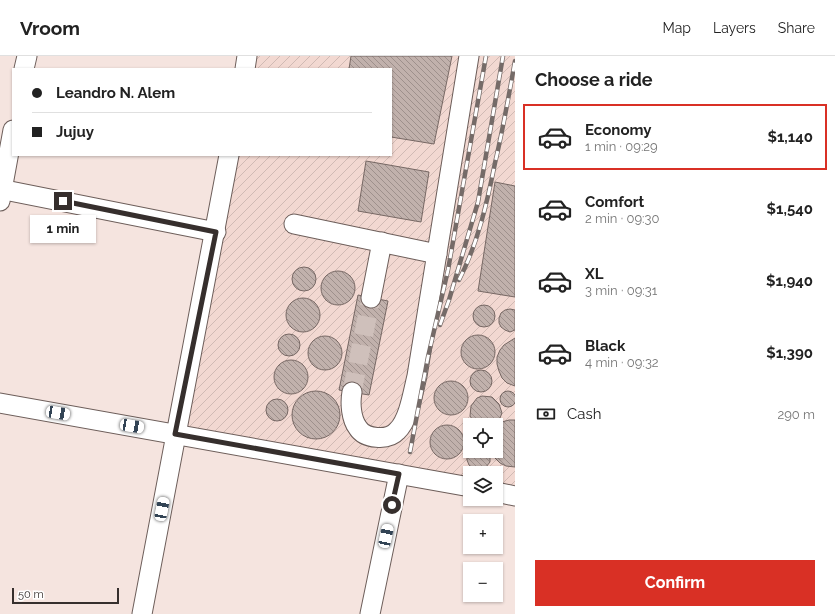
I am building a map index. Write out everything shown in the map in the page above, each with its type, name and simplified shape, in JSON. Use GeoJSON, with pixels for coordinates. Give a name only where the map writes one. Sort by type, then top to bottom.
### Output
{"type":"FeatureCollection","features":[{"type":"Feature","properties":{"kind":"street"},"geometry":{"type":"LineString","coordinates":[[24,68],[26,56]]}},
{"type":"Feature","properties":{"kind":"street"},"geometry":{"type":"LineString","coordinates":[[245,68],[247,56]]}},
{"type":"Feature","properties":{"kind":"street"},"geometry":{"type":"LineString","coordinates":[[352,392],[352,414],[358,429],[371,437],[384,438],[397,432],[408,415],[417,376],[469,56]]}},
{"type":"Feature","properties":{"kind":"street"},"geometry":{"type":"LineString","coordinates":[[12,135],[1,193],[216,232]]}},
{"type":"Feature","properties":{"kind":"street"},"geometry":{"type":"LineString","coordinates":[[142,614],[175,434],[216,232],[229,156]]}},
{"type":"Feature","properties":{"kind":"street"},"geometry":{"type":"LineString","coordinates":[[294,224],[437,254]]}},
{"type":"Feature","properties":{"kind":"street"},"geometry":{"type":"LineString","coordinates":[[371,298],[382,242]]}},
{"type":"Feature","properties":{"kind":"street"},"geometry":{"type":"LineString","coordinates":[[0,403],[463,486]]}},
{"type":"Feature","properties":{"kind":"street"},"geometry":{"type":"LineString","coordinates":[[370,614],[399,474]]}},
{"type":"Feature","properties":{"kind":"street"},"geometry":{"type":"LineString","coordinates":[[503,493],[515,496]]}},
{"type":"Feature","properties":{"kind":"shaded area"},"geometry":{"type":"Polygon","coordinates":[[[246,56],[515,56],[515,486],[503,484],[503,466],[463,466],[463,478],[175,434],[228,156],[392,156],[392,68],[244,68],[246,56]]]}},
{"type":"Feature","properties":{"kind":"building"},"geometry":{"type":"Polygon","coordinates":[[[351,56],[452,56],[434,144],[392,137],[392,68],[349,68],[351,56]]]}},
{"type":"Feature","properties":{"kind":"building"},"geometry":{"type":"Polygon","coordinates":[[[366,161],[429,172],[421,222],[358,211],[366,161]]]}},
{"type":"Feature","properties":{"kind":"building"},"geometry":{"type":"Polygon","coordinates":[[[495,182],[515,186],[515,297],[478,291],[495,182]]]}},
{"type":"Feature","properties":{"kind":"building"},"geometry":{"type":"Polygon","coordinates":[[[299,267],[309,267],[316,274],[316,284],[309,291],[299,291],[292,284],[292,274],[299,267]]]}},
{"type":"Feature","properties":{"kind":"building"},"geometry":{"type":"Polygon","coordinates":[[[335,271],[341,271],[345,272],[352,278],[355,288],[354,295],[348,302],[341,305],[335,305],[331,304],[324,298],[321,291],[321,285],[322,281],[328,274],[335,271]]]}},
{"type":"Feature","properties":{"kind":"building"},"geometry":{"type":"Polygon","coordinates":[[[358,295],[388,301],[369,395],[339,390],[358,295]]]}},
{"type":"Feature","properties":{"kind":"building"},"geometry":{"type":"Polygon","coordinates":[[[300,298],[306,298],[310,299],[317,305],[320,315],[319,322],[313,329],[306,332],[300,332],[296,331],[289,325],[286,318],[286,312],[287,308],[293,301],[300,298]]]}},
{"type":"Feature","properties":{"kind":"building"},"geometry":{"type":"Polygon","coordinates":[[[484,305],[492,308],[495,316],[492,324],[484,327],[476,324],[473,316],[476,308],[484,305]]]}},
{"type":"Feature","properties":{"kind":"building"},"geometry":{"type":"Polygon","coordinates":[[[510,309],[515,310],[515,330],[510,332],[501,327],[499,318],[501,313],[510,309]]]}},
{"type":"Feature","properties":{"kind":"building"},"geometry":{"type":"Polygon","coordinates":[[[289,334],[297,337],[300,345],[297,353],[289,356],[281,353],[278,345],[281,337],[289,334]]]}},
{"type":"Feature","properties":{"kind":"building"},"geometry":{"type":"Polygon","coordinates":[[[475,335],[481,335],[485,336],[492,342],[495,352],[494,359],[488,366],[481,369],[475,369],[471,368],[464,362],[461,355],[461,349],[462,345],[468,338],[475,335]]]}},
{"type":"Feature","properties":{"kind":"building"},"geometry":{"type":"Polygon","coordinates":[[[322,336],[328,336],[332,337],[339,343],[342,353],[341,360],[335,367],[328,370],[322,370],[318,369],[311,363],[308,356],[308,350],[309,346],[315,339],[322,336]]]}},
{"type":"Feature","properties":{"kind":"building"},"geometry":{"type":"Polygon","coordinates":[[[515,338],[515,386],[507,383],[502,378],[497,364],[497,357],[504,345],[515,338]]]}},
{"type":"Feature","properties":{"kind":"building"},"geometry":{"type":"Polygon","coordinates":[[[288,360],[294,360],[298,361],[305,367],[308,377],[307,384],[301,391],[294,394],[288,394],[284,393],[277,387],[274,380],[274,374],[275,370],[281,363],[288,360]]]}},
{"type":"Feature","properties":{"kind":"building"},"geometry":{"type":"Polygon","coordinates":[[[481,370],[489,373],[492,381],[489,389],[481,392],[473,389],[470,381],[473,373],[481,370]]]}},
{"type":"Feature","properties":{"kind":"building"},"geometry":{"type":"Polygon","coordinates":[[[448,381],[454,381],[458,382],[465,388],[468,398],[467,405],[461,412],[454,415],[448,415],[444,414],[437,408],[434,401],[434,395],[435,391],[441,384],[448,381]]]}},
{"type":"Feature","properties":{"kind":"building"},"geometry":{"type":"Polygon","coordinates":[[[316,391],[325,393],[333,398],[338,406],[340,415],[338,424],[333,432],[325,437],[316,439],[307,437],[299,432],[294,424],[292,415],[294,406],[299,398],[307,393],[316,391]]]}},
{"type":"Feature","properties":{"kind":"building"},"geometry":{"type":"Polygon","coordinates":[[[508,391],[515,396],[515,402],[511,406],[505,406],[501,402],[501,396],[505,392],[508,391]]]}},
{"type":"Feature","properties":{"kind":"building"},"geometry":{"type":"Polygon","coordinates":[[[482,396],[492,397],[499,404],[502,413],[500,418],[471,418],[470,416],[471,406],[477,398],[482,396]]]}},
{"type":"Feature","properties":{"kind":"building"},"geometry":{"type":"Polygon","coordinates":[[[277,399],[285,402],[288,410],[285,418],[277,421],[269,418],[266,410],[269,402],[277,399]]]}},
{"type":"Feature","properties":{"kind":"building"},"geometry":{"type":"Polygon","coordinates":[[[515,420],[515,467],[506,466],[495,458],[503,458],[503,422],[515,420]]]}},
{"type":"Feature","properties":{"kind":"building"},"geometry":{"type":"Polygon","coordinates":[[[440,426],[454,426],[463,435],[463,449],[454,458],[440,458],[431,449],[431,435],[440,426]]]}},
{"type":"Feature","properties":{"kind":"building"},"geometry":{"type":"Polygon","coordinates":[[[467,458],[490,458],[490,462],[487,466],[470,466],[467,458]]]}},
{"type":"Feature","properties":{"kind":"tunnel"},"geometry":{"type":"LineString","coordinates":[[352,392],[371,298]]}},
{"type":"Feature","properties":{"kind":"railway"},"geometry":{"type":"LineString","coordinates":[[410,452],[428,357],[448,270],[486,56]]}},
{"type":"Feature","properties":{"kind":"railway"},"geometry":{"type":"LineString","coordinates":[[440,325],[449,300],[478,202],[503,56]]}},
{"type":"Feature","properties":{"kind":"railway"},"geometry":{"type":"LineString","coordinates":[[459,280],[472,252],[489,193],[515,61]]}},
{"type":"Feature","properties":{"kind":"route"},"geometry":{"type":"LineString","coordinates":[[63,201],[216,232],[175,434],[399,474],[392,505]]}}]}
